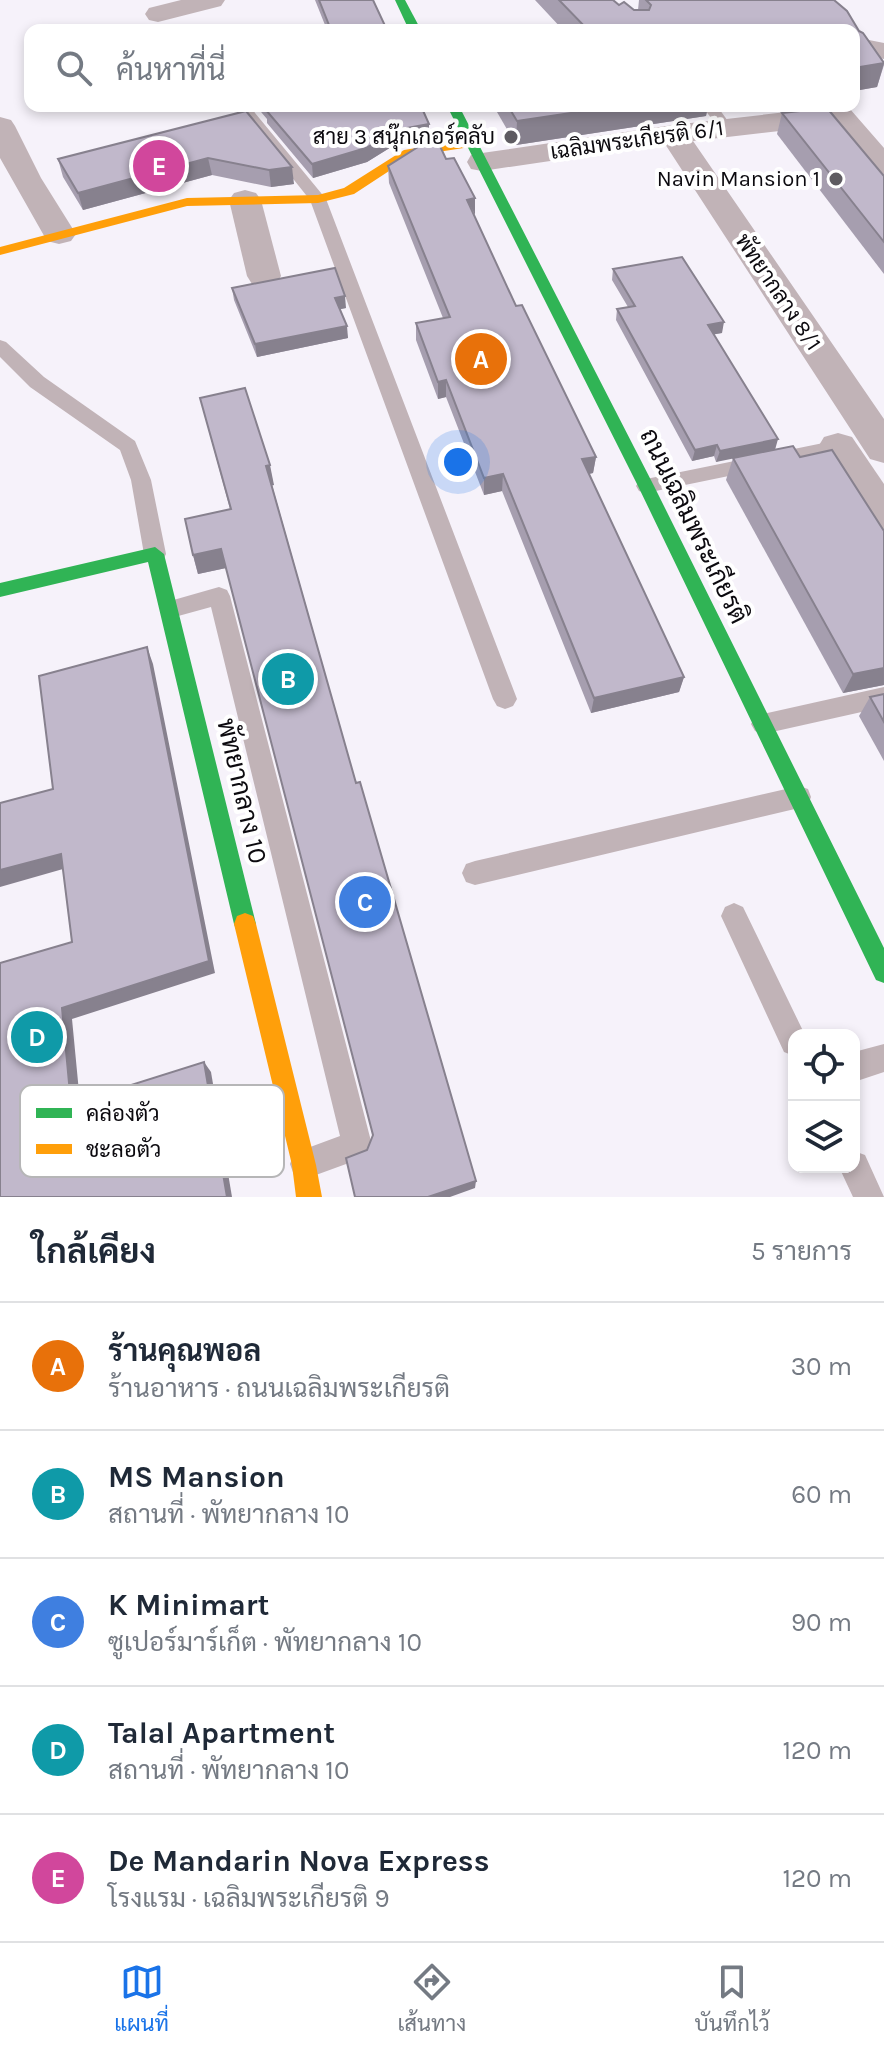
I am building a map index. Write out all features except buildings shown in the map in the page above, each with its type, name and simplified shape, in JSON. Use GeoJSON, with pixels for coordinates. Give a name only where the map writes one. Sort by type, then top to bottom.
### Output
{"type":"FeatureCollection","features":[{"type":"Feature","properties":{"kind":"street"},"geometry":{"type":"LineString","coordinates":[[158,14],[212,0]]}},
{"type":"Feature","properties":{"kind":"street"},"geometry":{"type":"LineString","coordinates":[[400,0],[412,24]]}},
{"type":"Feature","properties":{"kind":"street"},"geometry":{"type":"LineString","coordinates":[[860,46],[884,51]]}},
{"type":"Feature","properties":{"kind":"street","name":"ถนนเฉลิมพระเกียรติ"},"geometry":{"type":"LineString","coordinates":[[456,112],[646,486],[884,972]]}},
{"type":"Feature","properties":{"kind":"street","name":"เฉลิมพระเกียรติ 6/1"},"geometry":{"type":"LineString","coordinates":[[477,152],[673,134],[718,117],[840,115],[884,168]]}},
{"type":"Feature","properties":{"kind":"street"},"geometry":{"type":"LineString","coordinates":[[0,126],[25,178],[59,234]]}},
{"type":"Feature","properties":{"kind":"street","name":"พัทยากลาง 8/1"},"geometry":{"type":"LineString","coordinates":[[673,134],[884,449]]}},
{"type":"Feature","properties":{"kind":"street"},"geometry":{"type":"LineString","coordinates":[[0,251],[187,202],[318,199],[349,191],[408,153],[477,152]]}},
{"type":"Feature","properties":{"kind":"street"},"geometry":{"type":"LineString","coordinates":[[245,200],[264,276]]}},
{"type":"Feature","properties":{"kind":"street"},"geometry":{"type":"LineString","coordinates":[[838,447],[884,516]]}},
{"type":"Feature","properties":{"kind":"street"},"geometry":{"type":"LineString","coordinates":[[0,590],[155,554]]}},
{"type":"Feature","properties":{"kind":"street","name":"พัทยากลาง 10"},"geometry":{"type":"LineString","coordinates":[[155,554],[171,609],[304,1165],[309,1197]]}},
{"type":"Feature","properties":{"kind":"lane"},"geometry":{"type":"LineString","coordinates":[[247,112],[318,199],[505,699]]}},
{"type":"Feature","properties":{"kind":"lane"},"geometry":{"type":"LineString","coordinates":[[0,346],[37,382],[128,446],[141,480],[155,554]]}},
{"type":"Feature","properties":{"kind":"lane"},"geometry":{"type":"LineString","coordinates":[[646,486],[838,447]]}},
{"type":"Feature","properties":{"kind":"lane"},"geometry":{"type":"LineString","coordinates":[[171,609],[219,596],[357,1145],[304,1165]]}},
{"type":"Feature","properties":{"kind":"lane"},"geometry":{"type":"LineString","coordinates":[[763,724],[884,697]]}},
{"type":"Feature","properties":{"kind":"lane"},"geometry":{"type":"LineString","coordinates":[[475,873],[799,797]]}},
{"type":"Feature","properties":{"kind":"lane"},"geometry":{"type":"LineString","coordinates":[[734,916],[788,1029]]}},
{"type":"Feature","properties":{"kind":"lane"},"geometry":{"type":"LineString","coordinates":[[860,1065],[884,1058]]}},
{"type":"Feature","properties":{"kind":"lane"},"geometry":{"type":"LineString","coordinates":[[857,1173],[869,1197]]}},
{"type":"Feature","properties":{"kind":"traffic: fast"},"geometry":{"type":"LineString","coordinates":[[400,0],[412,24]]}},
{"type":"Feature","properties":{"kind":"traffic: fast"},"geometry":{"type":"LineString","coordinates":[[456,112],[646,486],[884,972]]}},
{"type":"Feature","properties":{"kind":"traffic: fast"},"geometry":{"type":"LineString","coordinates":[[0,590],[155,554],[245,924]]}},
{"type":"Feature","properties":{"kind":"traffic: slow"},"geometry":{"type":"LineString","coordinates":[[0,251],[187,202],[318,199],[349,191],[408,153],[466,144]]}},
{"type":"Feature","properties":{"kind":"traffic: slow"},"geometry":{"type":"LineString","coordinates":[[245,924],[304,1165],[309,1197]]}},
{"type":"Feature","properties":{"kind":"place","name":"สาย 3 สนุ๊กเกอร์คลับ"},"geometry":{"type":"Point","coordinates":[511,137]}},
{"type":"Feature","properties":{"kind":"place","name":"De Mandarin Nova Express"},"geometry":{"type":"Point","coordinates":[159,166]}},
{"type":"Feature","properties":{"kind":"place","name":"Navin Mansion 1"},"geometry":{"type":"Point","coordinates":[836,179]}},
{"type":"Feature","properties":{"kind":"place","name":"ร้านคุณพอล"},"geometry":{"type":"Point","coordinates":[481,359]}},
{"type":"Feature","properties":{"kind":"place","name":"MS Mansion"},"geometry":{"type":"Point","coordinates":[288,679]}},
{"type":"Feature","properties":{"kind":"place","name":"K Minimart"},"geometry":{"type":"Point","coordinates":[365,902]}},
{"type":"Feature","properties":{"kind":"place","name":"Talal Apartment"},"geometry":{"type":"Point","coordinates":[37,1037]}}]}
